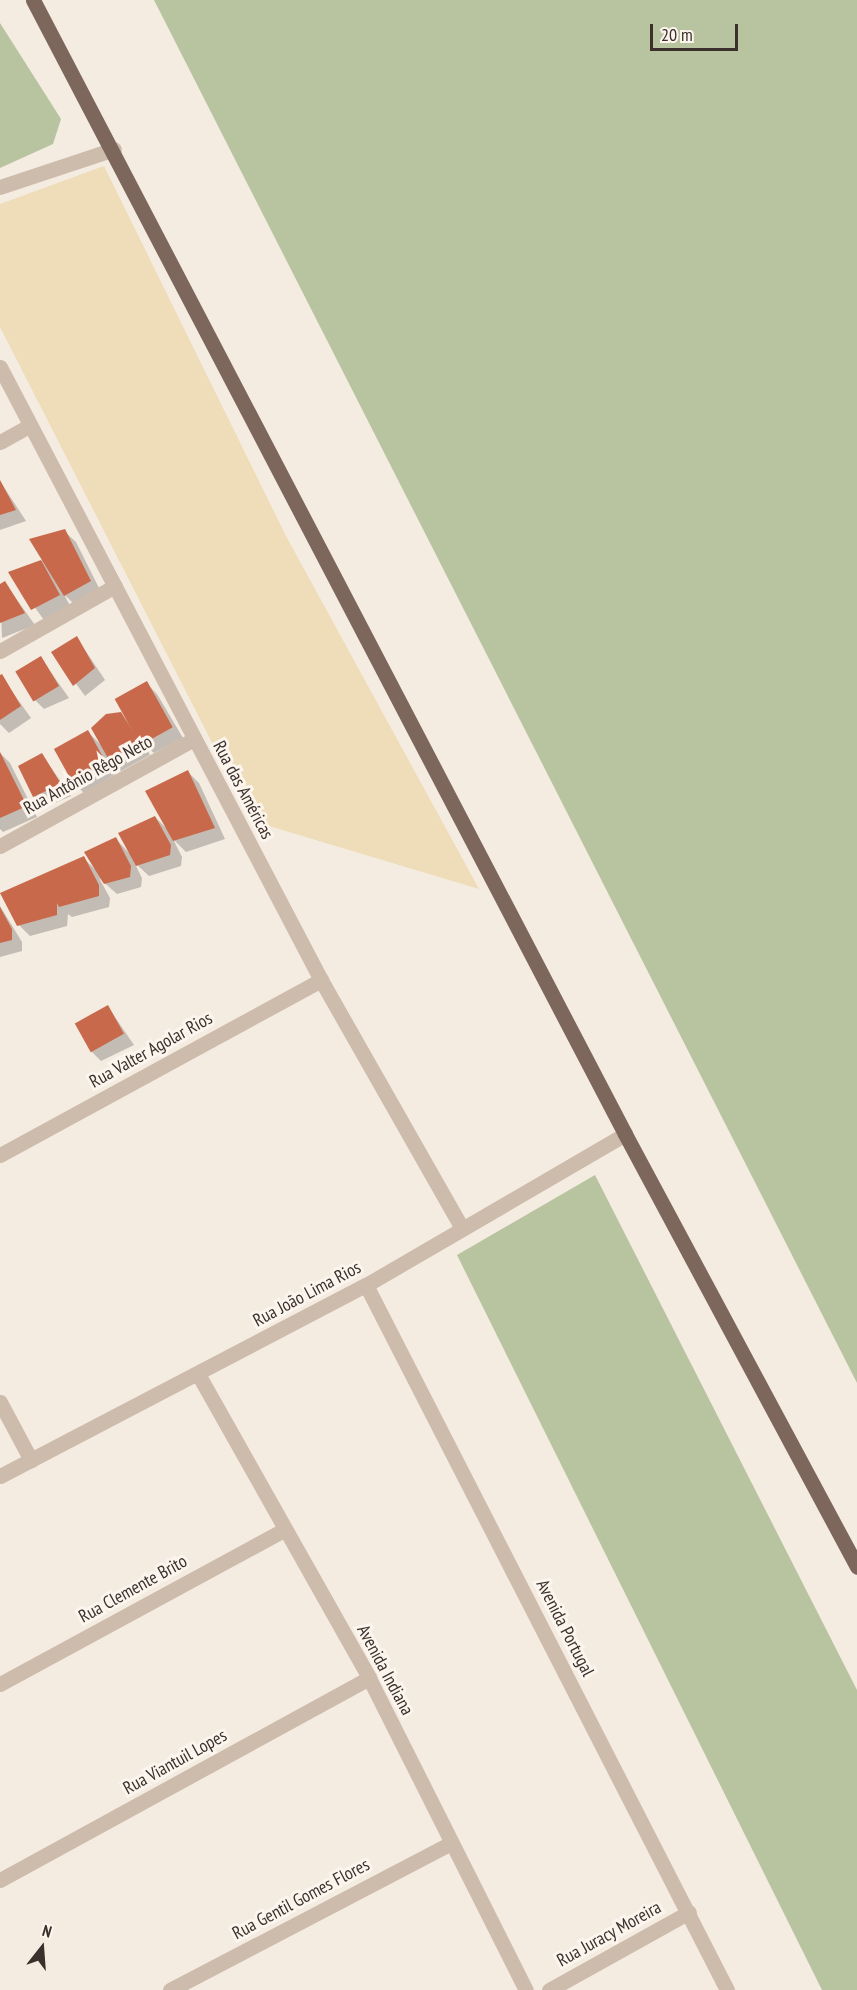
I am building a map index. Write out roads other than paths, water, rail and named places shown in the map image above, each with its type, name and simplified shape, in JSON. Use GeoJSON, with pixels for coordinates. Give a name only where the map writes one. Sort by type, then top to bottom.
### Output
{"type":"FeatureCollection","features":[{"type":"Feature","properties":{"kind":"main road"},"geometry":{"type":"LineString","coordinates":[[33,0],[114,149],[625,1134],[857,1567]]}},
{"type":"Feature","properties":{"kind":"street"},"geometry":{"type":"LineString","coordinates":[[0,187],[114,149]]}},
{"type":"Feature","properties":{"kind":"street","name":"Rua das Américas"},"geometry":{"type":"LineString","coordinates":[[0,367],[321,980],[461,1226]]}},
{"type":"Feature","properties":{"kind":"street"},"geometry":{"type":"LineString","coordinates":[[0,442],[30,426]]}},
{"type":"Feature","properties":{"kind":"street"},"geometry":{"type":"LineString","coordinates":[[0,651],[115,586]]}},
{"type":"Feature","properties":{"kind":"street","name":"Rua Antônio Rêgo Neto"},"geometry":{"type":"LineString","coordinates":[[0,846],[194,739]]}},
{"type":"Feature","properties":{"kind":"street","name":"Rua Valter Agolar Rios"},"geometry":{"type":"LineString","coordinates":[[0,1155],[321,980]]}},
{"type":"Feature","properties":{"kind":"street","name":"Rua João Lima Rios"},"geometry":{"type":"LineString","coordinates":[[0,1476],[366,1285],[461,1226],[625,1134]]}},
{"type":"Feature","properties":{"kind":"street","name":"Avenida Portugal"},"geometry":{"type":"LineString","coordinates":[[366,1285],[727,1990]]}},
{"type":"Feature","properties":{"kind":"street","name":"Avenida Indiana"},"geometry":{"type":"LineString","coordinates":[[198,1374],[369,1678],[526,1990]]}},
{"type":"Feature","properties":{"kind":"street"},"geometry":{"type":"LineString","coordinates":[[0,1402],[31,1460]]}},
{"type":"Feature","properties":{"kind":"street","name":"Rua Clemente Brito"},"geometry":{"type":"LineString","coordinates":[[0,1684],[285,1528]]}},
{"type":"Feature","properties":{"kind":"street","name":"Rua Viantuil Lopes"},"geometry":{"type":"LineString","coordinates":[[0,1880],[369,1678]]}},
{"type":"Feature","properties":{"kind":"street","name":"Rua Gentil Gomes Flores"},"geometry":{"type":"LineString","coordinates":[[170,1990],[451,1843]]}},
{"type":"Feature","properties":{"kind":"street","name":"Rua Juracy Moreira"},"geometry":{"type":"LineString","coordinates":[[549,1990],[689,1912]]}}]}
